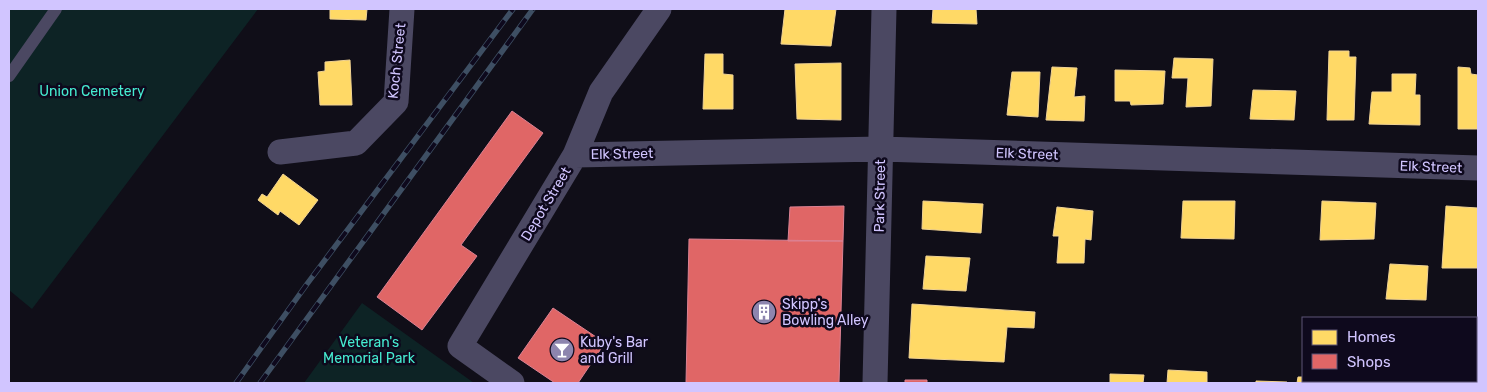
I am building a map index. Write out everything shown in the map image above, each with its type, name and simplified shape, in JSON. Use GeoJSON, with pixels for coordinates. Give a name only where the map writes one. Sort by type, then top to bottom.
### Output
{"type":"FeatureCollection","features":[{"type":"Feature","properties":{"kind":"street","name":"Koch Street"},"geometry":{"type":"LineString","coordinates":[[280,152],[356,143],[396,102],[402,9]]}},
{"type":"Feature","properties":{"kind":"street","name":"Depot Street"},"geometry":{"type":"LineString","coordinates":[[512,383],[460,346],[575,155],[601,92],[659,9]]}},
{"type":"Feature","properties":{"kind":"street","name":"Park Street"},"geometry":{"type":"LineString","coordinates":[[875,383],[884,9]]}},
{"type":"Feature","properties":{"kind":"street","name":"Elk Street"},"geometry":{"type":"LineString","coordinates":[[575,155],[881,150],[1478,168]]}},
{"type":"Feature","properties":{"kind":"lane"},"geometry":{"type":"LineString","coordinates":[[9,76],[56,9]]}},
{"type":"Feature","properties":{"kind":"green space","name":"Union Cemetery"},"geometry":{"type":"Polygon","coordinates":[[[9,9],[258,9],[32,309],[9,290],[9,9]]]}},
{"type":"Feature","properties":{"kind":"green space","name":"Veteran's Memorial Park"},"geometry":{"type":"Polygon","coordinates":[[[362,303],[474,383],[304,383],[362,303]]]}},
{"type":"Feature","properties":{"kind":"building: Homes"},"geometry":{"type":"Polygon","coordinates":[[[330,9],[367,9],[366,20],[330,19],[330,9]]]}},
{"type":"Feature","properties":{"kind":"building: Homes"},"geometry":{"type":"Polygon","coordinates":[[[785,9],[836,9],[831,46],[781,44],[785,9]]]}},
{"type":"Feature","properties":{"kind":"building: Homes"},"geometry":{"type":"Polygon","coordinates":[[[933,9],[976,9],[977,24],[932,23],[933,9]]]}},
{"type":"Feature","properties":{"kind":"building: Homes"},"geometry":{"type":"Polygon","coordinates":[[[1329,51],[1349,51],[1349,57],[1356,57],[1354,120],[1327,120],[1329,51]]]}},
{"type":"Feature","properties":{"kind":"building: Homes"},"geometry":{"type":"Polygon","coordinates":[[[705,54],[723,54],[723,74],[733,75],[733,109],[703,109],[705,54]]]}},
{"type":"Feature","properties":{"kind":"building: Homes"},"geometry":{"type":"Polygon","coordinates":[[[1174,58],[1213,59],[1211,106],[1186,107],[1188,78],[1172,78],[1174,58]]]}},
{"type":"Feature","properties":{"kind":"building: Homes"},"geometry":{"type":"Polygon","coordinates":[[[350,60],[352,105],[320,105],[318,72],[325,71],[325,62],[350,60]]]}},
{"type":"Feature","properties":{"kind":"building: Homes"},"geometry":{"type":"Polygon","coordinates":[[[841,63],[841,120],[797,119],[795,64],[841,63]]]}},
{"type":"Feature","properties":{"kind":"building: Homes"},"geometry":{"type":"Polygon","coordinates":[[[1052,67],[1077,68],[1074,97],[1085,96],[1084,121],[1046,120],[1052,67]]]}},
{"type":"Feature","properties":{"kind":"building: Homes"},"geometry":{"type":"Polygon","coordinates":[[[1458,67],[1470,68],[1471,74],[1478,75],[1478,129],[1458,129],[1458,67]]]}},
{"type":"Feature","properties":{"kind":"building: Homes"},"geometry":{"type":"Polygon","coordinates":[[[1115,70],[1165,71],[1163,104],[1131,105],[1130,101],[1115,101],[1115,70]]]}},
{"type":"Feature","properties":{"kind":"building: Homes"},"geometry":{"type":"Polygon","coordinates":[[[1012,72],[1040,72],[1038,117],[1007,115],[1012,72]]]}},
{"type":"Feature","properties":{"kind":"building: Homes"},"geometry":{"type":"Polygon","coordinates":[[[1392,74],[1416,74],[1415,95],[1420,95],[1420,125],[1369,124],[1372,92],[1392,92],[1392,74]]]}},
{"type":"Feature","properties":{"kind":"building: Homes"},"geometry":{"type":"Polygon","coordinates":[[[1253,90],[1296,91],[1294,120],[1250,119],[1253,90]]]}},
{"type":"Feature","properties":{"kind":"building: Homes"},"geometry":{"type":"Polygon","coordinates":[[[283,174],[318,200],[299,225],[280,211],[278,215],[258,200],[262,194],[267,197],[283,174]]]}},
{"type":"Feature","properties":{"kind":"building: Homes"},"geometry":{"type":"Polygon","coordinates":[[[923,201],[983,204],[981,233],[922,229],[923,201]]]}},
{"type":"Feature","properties":{"kind":"building: Homes"},"geometry":{"type":"Polygon","coordinates":[[[1183,201],[1235,201],[1234,239],[1181,238],[1183,201]]]}},
{"type":"Feature","properties":{"kind":"building: Homes"},"geometry":{"type":"Polygon","coordinates":[[[1322,201],[1376,203],[1374,239],[1320,240],[1322,201]]]}},
{"type":"Feature","properties":{"kind":"building: Homes"},"geometry":{"type":"Polygon","coordinates":[[[1446,206],[1478,208],[1478,268],[1442,268],[1446,206]]]}},
{"type":"Feature","properties":{"kind":"building: Homes"},"geometry":{"type":"Polygon","coordinates":[[[1057,207],[1093,211],[1091,240],[1085,239],[1084,263],[1057,263],[1059,236],[1053,236],[1057,207]]]}},
{"type":"Feature","properties":{"kind":"building: Homes"},"geometry":{"type":"Polygon","coordinates":[[[926,256],[970,258],[966,291],[923,289],[926,256]]]}},
{"type":"Feature","properties":{"kind":"building: Homes"},"geometry":{"type":"Polygon","coordinates":[[[1390,264],[1428,266],[1426,300],[1386,299],[1390,264]]]}},
{"type":"Feature","properties":{"kind":"building: Homes"},"geometry":{"type":"Polygon","coordinates":[[[912,304],[1035,312],[1034,328],[1007,327],[1004,362],[909,358],[912,304]]]}},
{"type":"Feature","properties":{"kind":"building: Homes"},"geometry":{"type":"Polygon","coordinates":[[[1168,370],[1207,372],[1207,383],[1167,383],[1168,370]]]}},
{"type":"Feature","properties":{"kind":"building: Homes"},"geometry":{"type":"Polygon","coordinates":[[[1110,374],[1144,375],[1143,383],[1110,383],[1110,374]]]}},
{"type":"Feature","properties":{"kind":"building: Homes"},"geometry":{"type":"Polygon","coordinates":[[[1298,377],[1302,377],[1302,382],[1351,382],[1351,383],[1297,383],[1298,377]]]}},
{"type":"Feature","properties":{"kind":"building: Homes"},"geometry":{"type":"Polygon","coordinates":[[[1256,381],[1287,382],[1287,383],[1256,383],[1256,381]]]}},
{"type":"Feature","properties":{"kind":"building: Homes"},"geometry":{"type":"Polygon","coordinates":[[[1380,382],[1416,382],[1416,383],[1380,382]]]}},
{"type":"Feature","properties":{"kind":"building: Homes"},"geometry":{"type":"Polygon","coordinates":[[[1438,382],[1473,382],[1473,383],[1438,382]]]}},
{"type":"Feature","properties":{"kind":"building: Shops"},"geometry":{"type":"Polygon","coordinates":[[[512,111],[543,133],[461,245],[477,256],[422,330],[377,297],[512,111]]]}},
{"type":"Feature","properties":{"kind":"building: Shops"},"geometry":{"type":"Polygon","coordinates":[[[844,206],[843,241],[788,241],[790,207],[844,206]]]}},
{"type":"Feature","properties":{"kind":"building: Shops","name":"Skipp's Bowling Alley"},"geometry":{"type":"Polygon","coordinates":[[[689,239],[843,241],[839,383],[686,383],[689,239]]]}},
{"type":"Feature","properties":{"kind":"building: Shops","name":"Kuby's Bar and Grill"},"geometry":{"type":"Polygon","coordinates":[[[553,308],[605,343],[578,383],[555,383],[518,358],[553,308]]]}},
{"type":"Feature","properties":{"kind":"building: Shops"},"geometry":{"type":"Polygon","coordinates":[[[905,380],[927,380],[927,383],[905,383],[905,380]]]}},
{"type":"Feature","properties":{"kind":"railway"},"geometry":{"type":"LineString","coordinates":[[236,383],[307,284],[513,9]]}},
{"type":"Feature","properties":{"kind":"railway"},"geometry":{"type":"LineString","coordinates":[[260,383],[533,9]]}},
{"type":"Feature","properties":{"kind":"place","name":"Skipp's Bowling Alley"},"geometry":{"type":"Point","coordinates":[764,312]}},
{"type":"Feature","properties":{"kind":"place","name":"Kuby's Bar and Grill"},"geometry":{"type":"Point","coordinates":[562,350]}}]}
